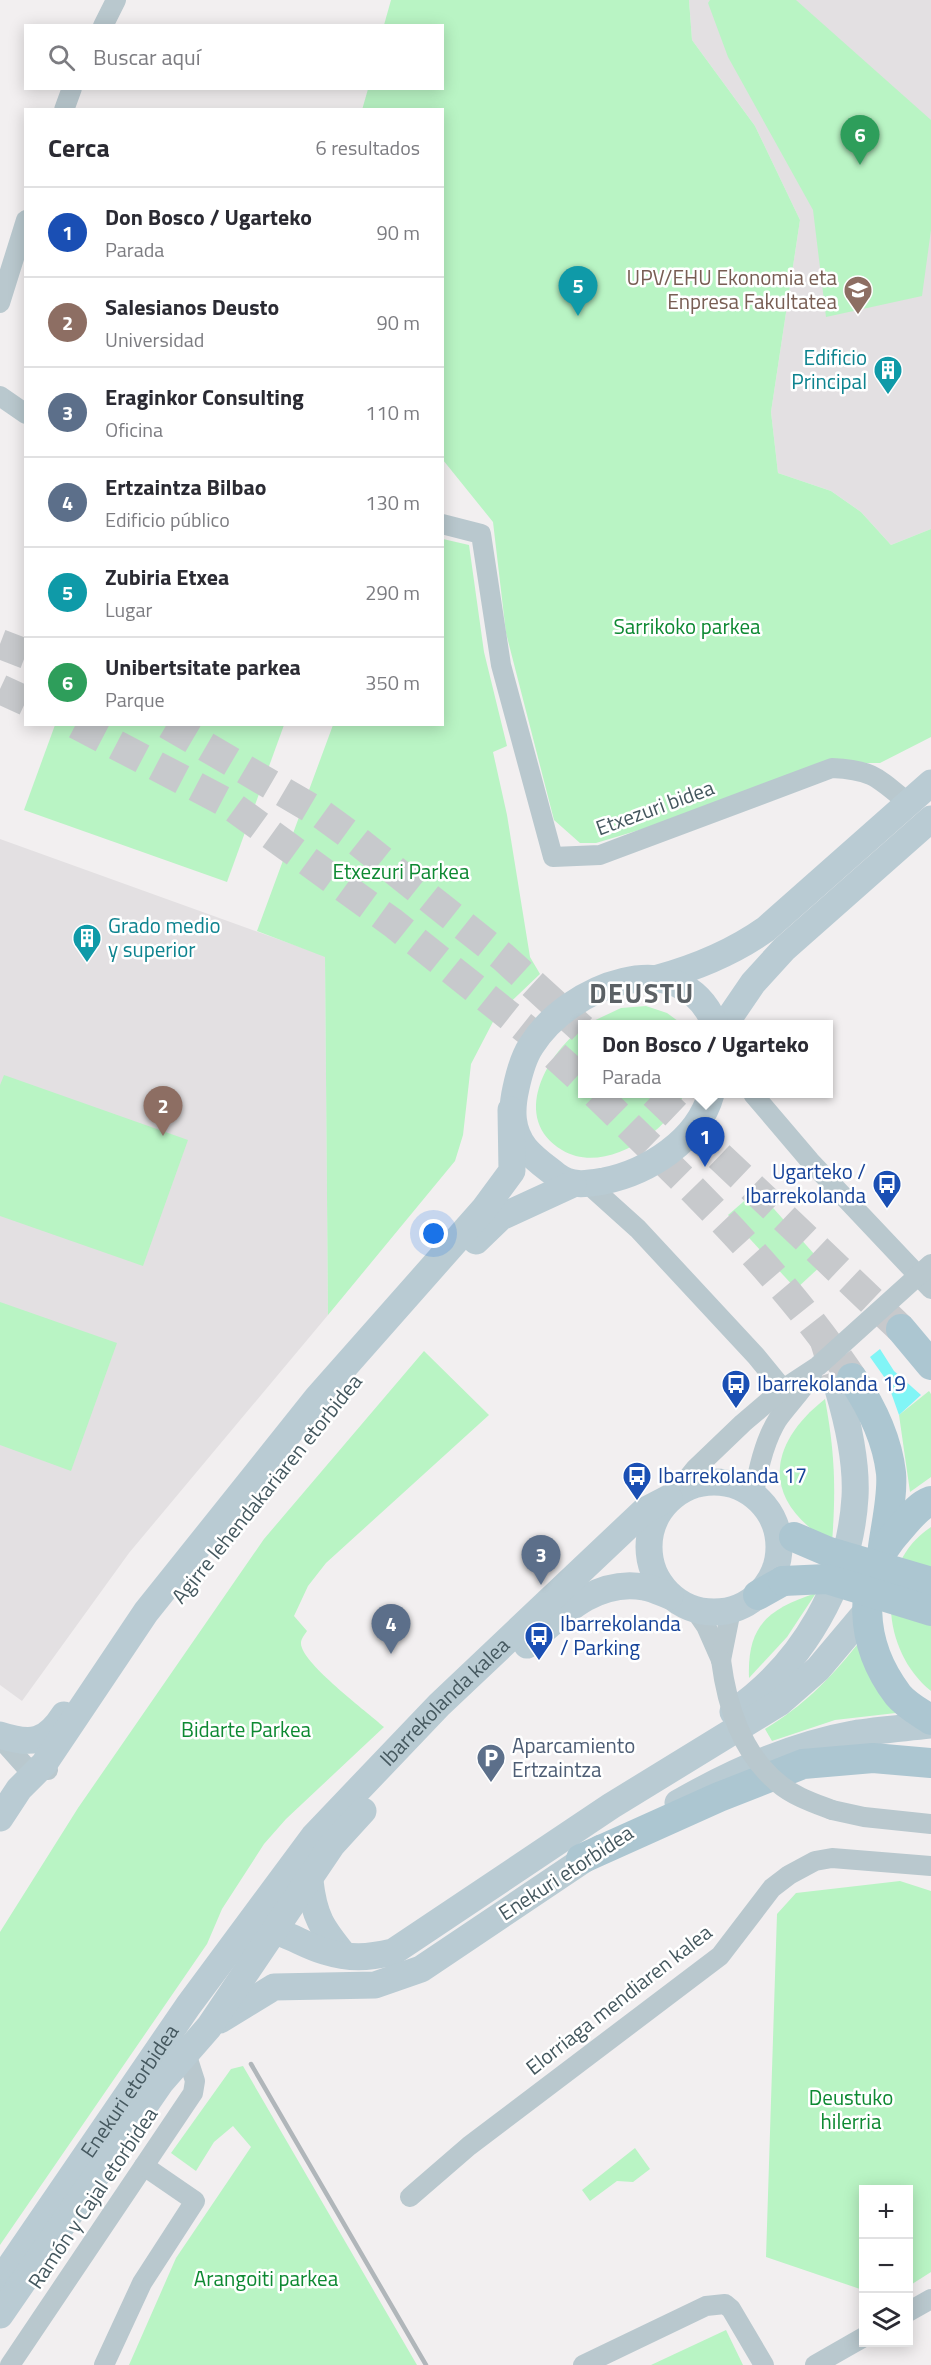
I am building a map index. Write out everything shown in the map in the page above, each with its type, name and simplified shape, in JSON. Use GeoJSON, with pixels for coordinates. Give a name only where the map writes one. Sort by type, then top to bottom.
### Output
{"type":"FeatureCollection","features":[{"type":"Feature","properties":{"kind":"main road"},"geometry":{"type":"LineString","coordinates":[[658,978],[703,966],[759,934],[931,783]]}},
{"type":"Feature","properties":{"kind":"main road"},"geometry":{"type":"LineString","coordinates":[[729,1020],[753,983],[784,949],[931,819]]}},
{"type":"Feature","properties":{"kind":"main road"},"geometry":{"type":"LineString","coordinates":[[658,978],[685,988],[708,1009],[713,1020]]}},
{"type":"Feature","properties":{"kind":"main road","name":"Agirre lehendakariaren etorbidea"},"geometry":{"type":"LineString","coordinates":[[0,1818],[19,1789],[47,1769],[105,1670],[146,1612],[273,1452],[414,1285],[484,1209],[512,1171],[511,1110],[519,1072],[530,1046],[547,1026],[582,997],[601,987],[630,979],[658,978]]}},
{"type":"Feature","properties":{"kind":"main road","name":"Agirre lehendakariaren etorbidea"},"geometry":{"type":"LineString","coordinates":[[0,1837],[47,1769],[252,1504],[435,1284],[501,1217],[580,1184],[625,1176],[649,1167],[691,1130],[709,1098]]}},
{"type":"Feature","properties":{"kind":"main road"},"geometry":{"type":"LineString","coordinates":[[511,1110],[516,1132],[525,1148],[546,1168],[580,1184]]}},
{"type":"Feature","properties":{"kind":"main road"},"geometry":{"type":"LineString","coordinates":[[931,1354],[901,1329],[931,1365]]}},
{"type":"Feature","properties":{"kind":"main road"},"geometry":{"type":"LineString","coordinates":[[845,1383],[868,1402],[886,1449],[891,1475],[883,1548],[870,1579],[866,1612],[875,1658],[900,1697],[931,1720]]}},
{"type":"Feature","properties":{"kind":"main road","name":"Enekuri etorbidea"},"geometry":{"type":"LineString","coordinates":[[611,1806],[670,1755],[760,1694],[787,1665],[830,1601],[849,1540],[855,1497],[845,1383]]}},
{"type":"Feature","properties":{"kind":"main road"},"geometry":{"type":"LineString","coordinates":[[931,1582],[829,1552],[786,1533],[754,1494],[735,1484],[714,1481],[693,1484],[672,1496],[654,1521],[648,1547],[651,1565],[658,1582],[670,1596],[701,1618],[713,1613],[730,1615],[770,1588],[827,1579],[931,1611]]}},
{"type":"Feature","properties":{"kind":"main road","name":"Ibarrekolanda kalea"},"geometry":{"type":"LineString","coordinates":[[245,1929],[314,1836],[439,1705],[644,1511],[672,1496]]}},
{"type":"Feature","properties":{"kind":"main road"},"geometry":{"type":"LineString","coordinates":[[883,1548],[922,1504],[931,1501]]}},
{"type":"Feature","properties":{"kind":"main road"},"geometry":{"type":"LineString","coordinates":[[770,1588],[770,1581],[786,1533]]}},
{"type":"Feature","properties":{"kind":"main road","name":"Ibarrekolanda kalea"},"geometry":{"type":"LineString","coordinates":[[275,1929],[310,1881],[332,1845],[432,1737],[496,1674],[567,1610],[596,1591],[643,1586],[670,1596]]}},
{"type":"Feature","properties":{"kind":"main road","name":"Enekuri etorbidea"},"geometry":{"type":"LineString","coordinates":[[0,2281],[245,1929],[275,1929],[323,1951],[345,1956],[365,1958],[393,1952],[611,1806],[780,1703],[818,1669],[866,1612]]}},
{"type":"Feature","properties":{"kind":"main road","name":"Agirre lehendakariaren etorbidea"},"geometry":{"type":"LineString","coordinates":[[4,1743],[26,1742],[47,1737],[55,1730],[80,1693],[105,1670]]}},
{"type":"Feature","properties":{"kind":"main road","name":"Enekuri etorbidea"},"geometry":{"type":"LineString","coordinates":[[209,2027],[274,1987],[375,1985],[421,1969],[581,1859],[720,1779],[800,1748],[853,1734],[931,1725]]}},
{"type":"Feature","properties":{"kind":"main road"},"geometry":{"type":"LineString","coordinates":[[581,1859],[719,1797],[803,1764],[873,1758],[931,1763]]}},
{"type":"Feature","properties":{"kind":"main road"},"geometry":{"type":"LineString","coordinates":[[310,1881],[313,1904],[322,1929],[345,1956]]}},
{"type":"Feature","properties":{"kind":"main road","name":"Enekuri etorbidea"},"geometry":{"type":"LineString","coordinates":[[0,2315],[161,2082],[209,2027],[275,1929]]}},
{"type":"Feature","properties":{"kind":"main road"},"geometry":{"type":"LineString","coordinates":[[186,2053],[187,2032],[206,2003],[210,1977]]}},
{"type":"Feature","properties":{"kind":"street"},"geometry":{"type":"LineString","coordinates":[[104,24],[116,0]]}},
{"type":"Feature","properties":{"kind":"street"},"geometry":{"type":"LineString","coordinates":[[65,108],[71,90]]}},
{"type":"Feature","properties":{"kind":"street"},"geometry":{"type":"LineString","coordinates":[[0,303],[24,226]]}},
{"type":"Feature","properties":{"kind":"street"},"geometry":{"type":"LineString","coordinates":[[0,396],[24,413]]}},
{"type":"Feature","properties":{"kind":"street"},"geometry":{"type":"LineString","coordinates":[[0,412],[24,413]]}},
{"type":"Feature","properties":{"kind":"street","name":"Etxezuri bidea"},"geometry":{"type":"LineString","coordinates":[[444,525],[481,534],[501,665],[553,857],[600,855],[832,768],[853,769],[874,775],[907,802]]}},
{"type":"Feature","properties":{"kind":"street"},"geometry":{"type":"LineString","coordinates":[[756,1098],[810,1161],[927,1276]]}},
{"type":"Feature","properties":{"kind":"street"},"geometry":{"type":"LineString","coordinates":[[580,1184],[638,1228],[756,1356],[783,1389]]}},
{"type":"Feature","properties":{"kind":"street","name":"Ibarrekolanda kalea"},"geometry":{"type":"LineString","coordinates":[[672,1496],[695,1468],[783,1389],[818,1366],[927,1276]]}},
{"type":"Feature","properties":{"kind":"street","name":"Ibarrekolanda kalea"},"geometry":{"type":"LineString","coordinates":[[754,1494],[762,1454],[778,1419],[803,1390],[818,1366]]}},
{"type":"Feature","properties":{"kind":"street"},"geometry":{"type":"LineString","coordinates":[[721,1660],[730,1615]]}},
{"type":"Feature","properties":{"kind":"street"},"geometry":{"type":"LineString","coordinates":[[701,1618],[721,1660],[726,1698],[741,1734],[765,1770],[789,1791],[832,1810],[864,1817],[931,1824]]}},
{"type":"Feature","properties":{"kind":"street"},"geometry":{"type":"LineString","coordinates":[[4,1743],[26,1767],[47,1769]]}},
{"type":"Feature","properties":{"kind":"street"},"geometry":{"type":"LineString","coordinates":[[4,1743],[19,1779],[19,1789]]}},
{"type":"Feature","properties":{"kind":"street","name":"Elorriaga mendiaren kalea"},"geometry":{"type":"LineString","coordinates":[[410,2197],[469,2146],[720,1956],[772,1888],[789,1875],[815,1861],[832,1858],[931,1866]]}},
{"type":"Feature","properties":{"kind":"street","name":"Ramón y Cajal etorbidea"},"geometry":{"type":"LineString","coordinates":[[10,2365],[193,2093],[195,2081],[186,2053]]}},
{"type":"Feature","properties":{"kind":"street"},"geometry":{"type":"LineString","coordinates":[[104,2365],[142,2283],[195,2201],[144,2166]]}},
{"type":"Feature","properties":{"kind":"street"},"geometry":{"type":"LineString","coordinates":[[913,2310],[931,2299]]}},
{"type":"Feature","properties":{"kind":"street"},"geometry":{"type":"LineString","coordinates":[[583,2365],[706,2306],[725,2304],[731,2309],[764,2365]]}},
{"type":"Feature","properties":{"kind":"street"},"geometry":{"type":"LineString","coordinates":[[815,2365],[859,2340]]}},
{"type":"Feature","properties":{"kind":"shaded area","name":"UPV/EHU Ekonomia eta Enpresa Fakultatea"},"geometry":{"type":"Polygon","coordinates":[[[689,0],[931,0],[931,529],[891,545],[861,512],[831,491],[778,473],[771,412],[800,220],[755,126],[692,40],[689,0]]]}},
{"type":"Feature","properties":{"kind":"shaded area"},"geometry":{"type":"Polygon","coordinates":[[[0,839],[325,956],[328,1315],[129,1553],[22,1701],[0,1685],[0,839]]]}},
{"type":"Feature","properties":{"kind":"green space","name":"Sarrikoko parkea"},"geometry":{"type":"Polygon","coordinates":[[[391,0],[689,0],[692,40],[755,126],[800,220],[771,412],[778,473],[831,491],[861,512],[891,545],[931,529],[931,737],[880,763],[830,763],[706,810],[596,843],[580,843],[554,820],[506,633],[493,522],[444,461],[444,108],[363,108],[368,90],[444,90],[444,24],[384,24],[391,0]]]}},
{"type":"Feature","properties":{"kind":"green space"},"geometry":{"type":"Polygon","coordinates":[[[710,0],[796,0],[931,120],[931,230],[922,296],[826,317],[813,210],[728,57],[708,3],[710,0]]]}},
{"type":"Feature","properties":{"kind":"green space","name":"Etxezuri Parkea"},"geometry":{"type":"Polygon","coordinates":[[[444,539],[469,545],[484,652],[507,746],[493,752],[507,815],[530,957],[540,974],[496,1016],[471,1064],[463,1135],[455,1161],[328,1315],[325,957],[257,931],[333,726],[444,726],[444,539]]]}},
{"type":"Feature","properties":{"kind":"green space"},"geometry":{"type":"Polygon","coordinates":[[[55,726],[284,726],[227,882],[24,810],[55,726]]]}},
{"type":"Feature","properties":{"kind":"green space"},"geometry":{"type":"Polygon","coordinates":[[[646,1006],[667,1013],[677,1020],[596,1020],[621,1008],[646,1006]]]}},
{"type":"Feature","properties":{"kind":"green space"},"geometry":{"type":"Polygon","coordinates":[[[578,1031],[578,1098],[682,1098],[664,1122],[649,1135],[615,1154],[597,1158],[579,1157],[562,1150],[547,1137],[538,1122],[536,1105],[539,1088],[546,1071],[568,1040],[578,1031]]]}},
{"type":"Feature","properties":{"kind":"green space"},"geometry":{"type":"Polygon","coordinates":[[[4,1075],[188,1140],[143,1266],[0,1216],[0,1085],[4,1075]]]}},
{"type":"Feature","properties":{"kind":"green space"},"geometry":{"type":"Polygon","coordinates":[[[757,1190],[823,1264],[796,1289],[728,1215],[757,1190]]]}},
{"type":"Feature","properties":{"kind":"green space"},"geometry":{"type":"Polygon","coordinates":[[[0,1302],[117,1343],[71,1471],[0,1445],[0,1302]]]}},
{"type":"Feature","properties":{"kind":"green space","name":"Bidarte Parkea"},"geometry":{"type":"Polygon","coordinates":[[[424,1351],[489,1415],[326,1563],[308,1586],[294,1616],[307,1631],[301,1643],[307,1657],[352,1701],[384,1727],[286,1819],[264,1844],[222,1909],[207,1944],[0,2245],[0,1932],[78,1808],[264,1539],[424,1351]]]}},
{"type":"Feature","properties":{"kind":"green space"},"geometry":{"type":"Polygon","coordinates":[[[929,1391],[931,1394],[931,1477],[910,1492],[899,1415],[929,1391]]]}},
{"type":"Feature","properties":{"kind":"green space"},"geometry":{"type":"Polygon","coordinates":[[[825,1399],[834,1471],[832,1543],[809,1527],[793,1510],[783,1493],[780,1474],[782,1455],[791,1436],[805,1417],[825,1399]]]}},
{"type":"Feature","properties":{"kind":"green space"},"geometry":{"type":"Polygon","coordinates":[[[931,1527],[931,1691],[915,1674],[902,1654],[894,1632],[891,1609],[893,1585],[900,1563],[912,1543],[931,1527]]]}},
{"type":"Feature","properties":{"kind":"green space"},"geometry":{"type":"Polygon","coordinates":[[[816,1593],[787,1637],[749,1678],[752,1644],[764,1621],[785,1605],[816,1593]]]}},
{"type":"Feature","properties":{"kind":"green space"},"geometry":{"type":"Polygon","coordinates":[[[857,1645],[869,1675],[896,1713],[835,1720],[772,1741],[765,1729],[815,1692],[857,1645]]]}},
{"type":"Feature","properties":{"kind":"green space","name":"Deustuko hilerria"},"geometry":{"type":"Polygon","coordinates":[[[900,1881],[931,1891],[931,2272],[913,2283],[913,2185],[859,2185],[859,2289],[766,2257],[777,1914],[796,1893],[900,1881]]]}},
{"type":"Feature","properties":{"kind":"green space","name":"Arangoiti parkea"},"geometry":{"type":"Polygon","coordinates":[[[243,2066],[417,2365],[129,2365],[176,2258],[251,2147],[233,2126],[214,2142],[196,2171],[171,2153],[231,2069],[243,2066]]]}},
{"type":"Feature","properties":{"kind":"green space"},"geometry":{"type":"Polygon","coordinates":[[[635,2148],[650,2169],[633,2182],[617,2181],[590,2201],[582,2190],[635,2148]]]}},
{"type":"Feature","properties":{"kind":"green space"},"geometry":{"type":"Polygon","coordinates":[[[726,2330],[743,2365],[651,2365],[726,2330]]]}},
{"type":"Feature","properties":{"kind":"water"},"geometry":{"type":"Polygon","coordinates":[[[880,1349],[894,1371],[921,1395],[899,1415],[887,1381],[870,1357],[880,1349]]]}},
{"type":"Feature","properties":{"kind":"tunnel"},"geometry":{"type":"LineString","coordinates":[[0,644],[24,653]]}},
{"type":"Feature","properties":{"kind":"tunnel"},"geometry":{"type":"LineString","coordinates":[[0,689],[24,700]]}},
{"type":"Feature","properties":{"kind":"tunnel"},"geometry":{"type":"LineString","coordinates":[[80,726],[229,804],[393,923],[527,1030],[578,1076]]}},
{"type":"Feature","properties":{"kind":"tunnel"},"geometry":{"type":"LineString","coordinates":[[170,726],[321,814],[350,835],[503,957],[578,1025]]}},
{"type":"Feature","properties":{"kind":"tunnel"},"geometry":{"type":"LineString","coordinates":[[600,1098],[698,1195],[763,1264],[824,1338],[852,1378]]}},
{"type":"Feature","properties":{"kind":"tunnel"},"geometry":{"type":"LineString","coordinates":[[658,1098],[901,1329]]}},
{"type":"Feature","properties":{"kind":"tunnel"},"geometry":{"type":"LineString","coordinates":[[821,1333],[838,1389]]}},
{"type":"Feature","properties":{"kind":"railway"},"geometry":{"type":"LineString","coordinates":[[251,2064],[426,2365]]}},
{"type":"Feature","properties":{"kind":"place","name":"Unibertsitate parkea"},"geometry":{"type":"Point","coordinates":[860,165]}},
{"type":"Feature","properties":{"kind":"place","name":"Zubiria Etxea"},"geometry":{"type":"Point","coordinates":[578,316]}},
{"type":"Feature","properties":{"kind":"place","name":"UPV/EHU Ekonomia eta Enpresa Fakultatea"},"geometry":{"type":"Point","coordinates":[858,316]}},
{"type":"Feature","properties":{"kind":"place","name":"Edificio Principal"},"geometry":{"type":"Point","coordinates":[888,396]}},
{"type":"Feature","properties":{"kind":"place","name":"Grado medio y superior"},"geometry":{"type":"Point","coordinates":[87,964]}},
{"type":"Feature","properties":{"kind":"place","name":"Salesianos Deusto"},"geometry":{"type":"Point","coordinates":[163,1136]}},
{"type":"Feature","properties":{"kind":"place","name":"Don Bosco / Ugarteko"},"geometry":{"type":"Point","coordinates":[705,1167]}},
{"type":"Feature","properties":{"kind":"place","name":"Ugarteko / Ibarrekolanda"},"geometry":{"type":"Point","coordinates":[887,1210]}},
{"type":"Feature","properties":{"kind":"place","name":"Ibarrekolanda 19"},"geometry":{"type":"Point","coordinates":[736,1410]}},
{"type":"Feature","properties":{"kind":"place","name":"Ibarrekolanda 17"},"geometry":{"type":"Point","coordinates":[637,1502]}},
{"type":"Feature","properties":{"kind":"place","name":"Eraginkor Consulting"},"geometry":{"type":"Point","coordinates":[541,1585]}},
{"type":"Feature","properties":{"kind":"place","name":"Ertzaintza Bilbao"},"geometry":{"type":"Point","coordinates":[391,1654]}},
{"type":"Feature","properties":{"kind":"place","name":"Ibarrekolanda / Parking"},"geometry":{"type":"Point","coordinates":[539,1662]}},
{"type":"Feature","properties":{"kind":"place","name":"Aparcamiento Ertzaintza"},"geometry":{"type":"Point","coordinates":[491,1784]}},
{"type":"Feature","properties":{"kind":"district","name":"DEUSTU"},"geometry":{"type":"Point","coordinates":[642,994]}}]}
